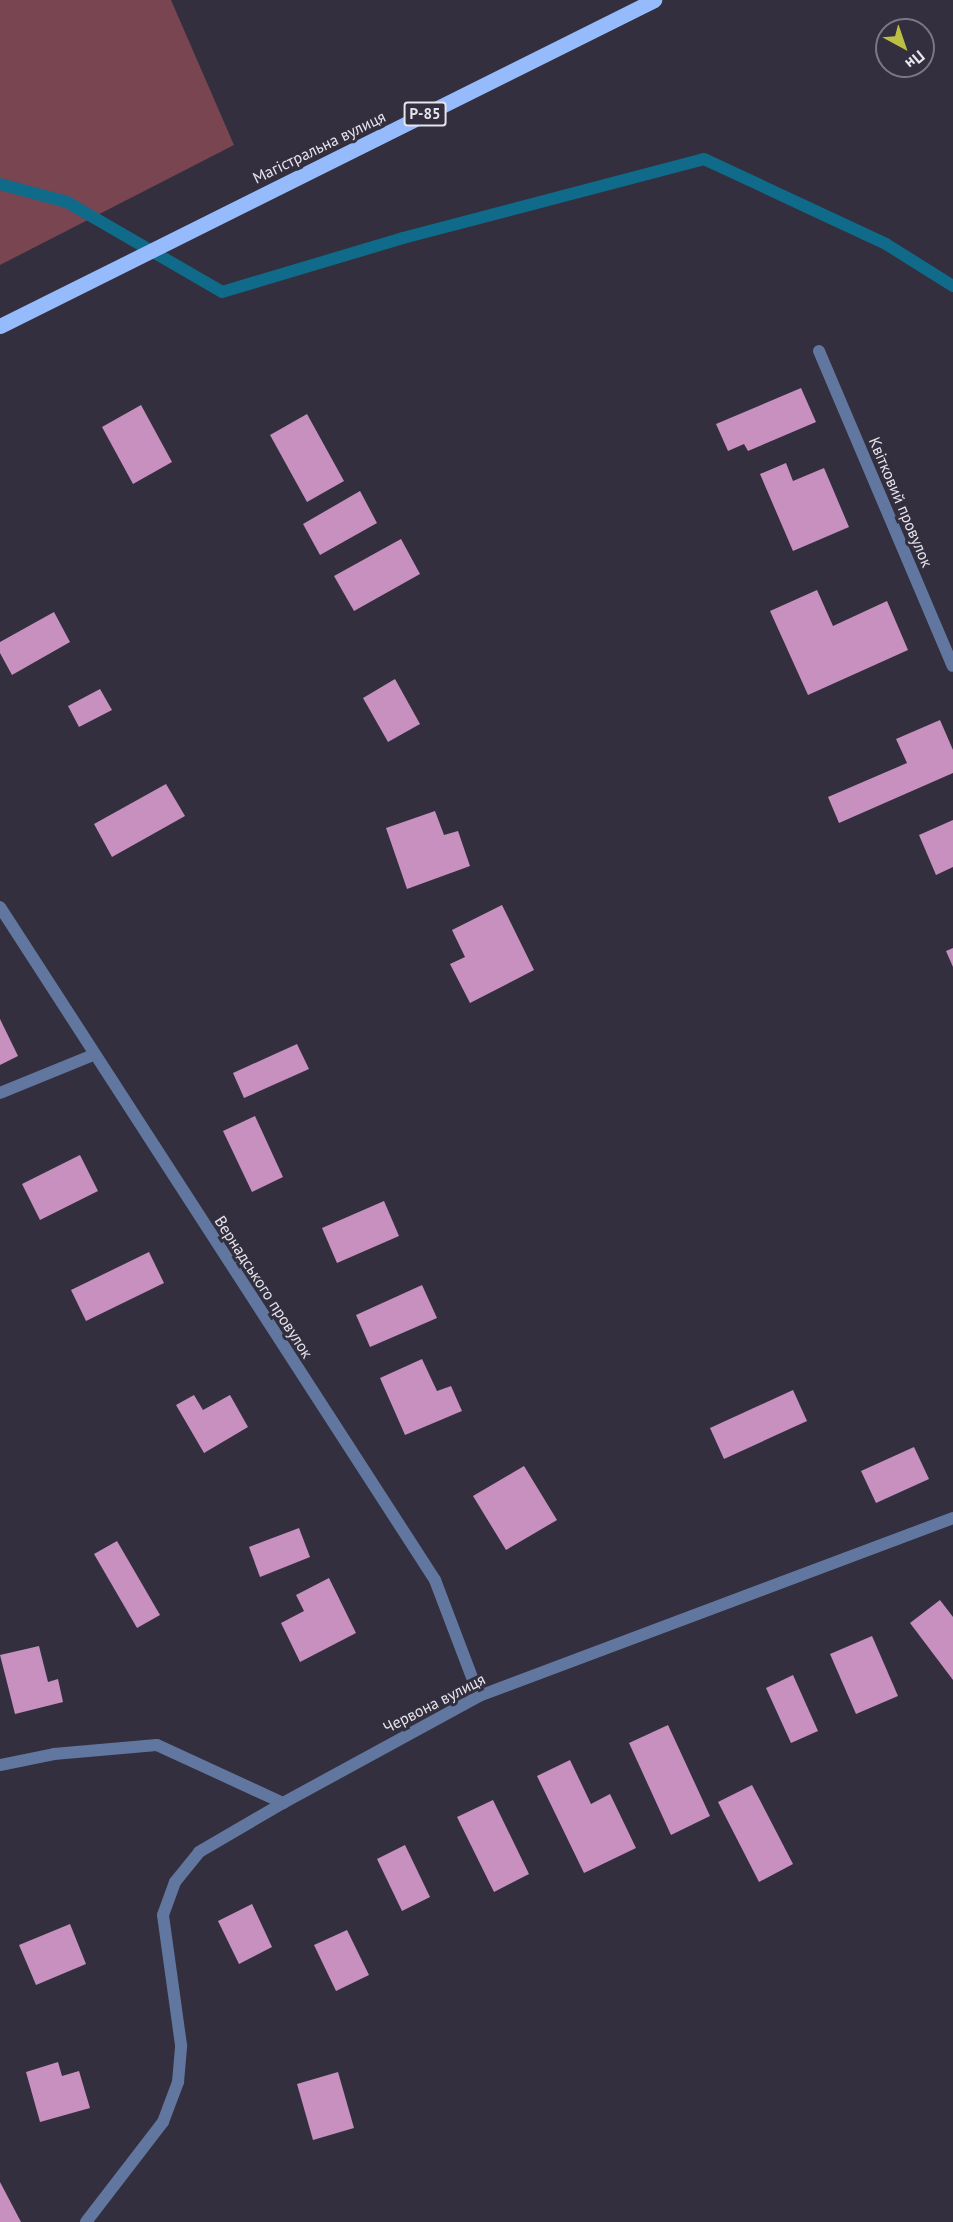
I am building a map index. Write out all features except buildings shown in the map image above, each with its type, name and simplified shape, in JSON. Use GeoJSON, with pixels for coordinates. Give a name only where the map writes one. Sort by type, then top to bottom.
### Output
{"type":"FeatureCollection","features":[{"type":"Feature","properties":{"kind":"main road","name":"Магістральна вулиця"},"geometry":{"type":"LineString","coordinates":[[0,326],[654,0]]}},
{"type":"Feature","properties":{"kind":"street","name":"Квітковий провулок"},"geometry":{"type":"LineString","coordinates":[[819,351],[953,666]]}},
{"type":"Feature","properties":{"kind":"street","name":"Вернадського провулок"},"geometry":{"type":"LineString","coordinates":[[0,907],[93,1055],[435,1580],[480,1696]]}},
{"type":"Feature","properties":{"kind":"street"},"geometry":{"type":"LineString","coordinates":[[0,1093],[93,1055]]}},
{"type":"Feature","properties":{"kind":"street","name":"Червона вулиця"},"geometry":{"type":"LineString","coordinates":[[283,1803],[480,1696],[953,1518]]}},
{"type":"Feature","properties":{"kind":"street"},"geometry":{"type":"LineString","coordinates":[[0,1765],[54,1754],[157,1745],[283,1803]]}},
{"type":"Feature","properties":{"kind":"street"},"geometry":{"type":"LineString","coordinates":[[86,2222],[163,2122],[178,2082],[181,2045],[163,1915],[175,1882],[199,1852],[283,1803]]}},
{"type":"Feature","properties":{"kind":"shaded area"},"geometry":{"type":"Polygon","coordinates":[[[0,0],[171,0],[234,145],[0,265],[0,0]]]}},
{"type":"Feature","properties":{"kind":"waterway"},"geometry":{"type":"LineString","coordinates":[[0,184],[67,202],[222,292],[403,238],[704,159],[886,244],[953,286]]}}]}
